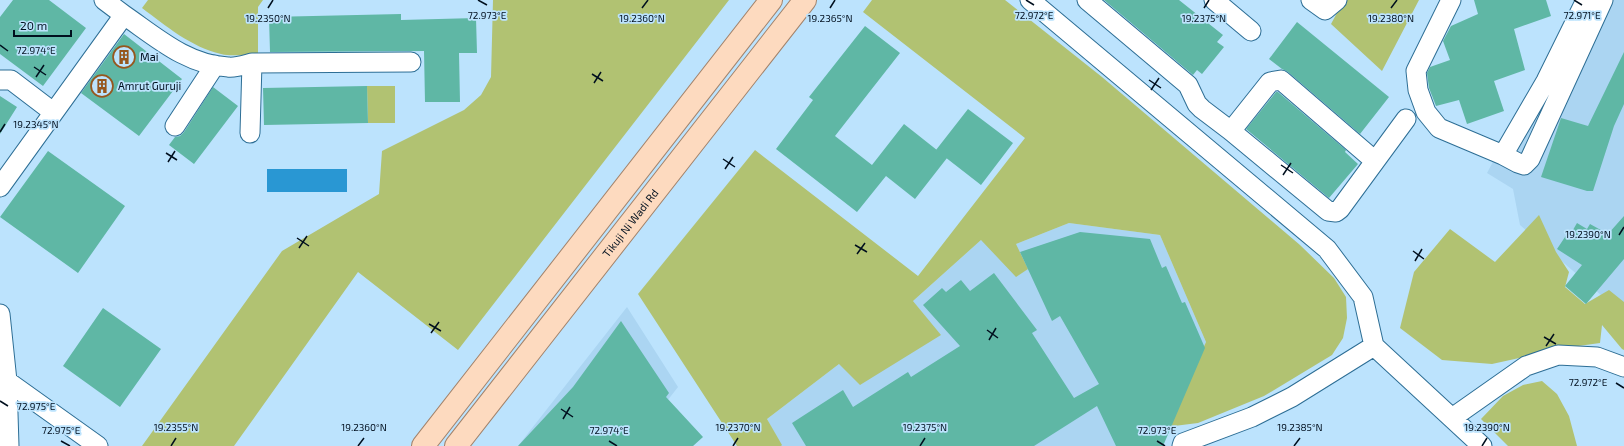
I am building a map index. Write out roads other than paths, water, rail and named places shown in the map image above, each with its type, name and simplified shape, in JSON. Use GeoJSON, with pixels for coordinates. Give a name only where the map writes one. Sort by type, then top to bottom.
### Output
{"type":"FeatureCollection","features":[{"type":"Feature","properties":{"kind":"main road"},"geometry":{"type":"LineString","coordinates":[[423,446],[771,0]]}},
{"type":"Feature","properties":{"kind":"main road","name":"Tikuji Ni Wadi Rd"},"geometry":{"type":"LineString","coordinates":[[456,446],[805,0]]}},
{"type":"Feature","properties":{"kind":"street"},"geometry":{"type":"LineString","coordinates":[[104,0],[173,49],[199,62],[229,67],[252,63],[412,62]]}},
{"type":"Feature","properties":{"kind":"street"},"geometry":{"type":"LineString","coordinates":[[1030,0],[1327,249],[1363,297],[1374,346],[1482,446]]}},
{"type":"Feature","properties":{"kind":"street"},"geometry":{"type":"LineString","coordinates":[[1087,0],[1188,85],[1197,104],[1328,211],[1336,212],[1340,209],[1406,119]]}},
{"type":"Feature","properties":{"kind":"street"},"geometry":{"type":"LineString","coordinates":[[1214,0],[1251,31]]}},
{"type":"Feature","properties":{"kind":"street"},"geometry":{"type":"LineString","coordinates":[[1311,0],[1325,10],[1337,0]]}},
{"type":"Feature","properties":{"kind":"street"},"geometry":{"type":"LineString","coordinates":[[1451,0],[1416,71],[1418,90],[1426,112],[1439,128],[1503,155],[1518,163],[1524,164],[1530,159],[1602,0]]}},
{"type":"Feature","properties":{"kind":"street"},"geometry":{"type":"LineString","coordinates":[[1503,155],[1546,81],[1586,0]]}},
{"type":"Feature","properties":{"kind":"street"},"geometry":{"type":"LineString","coordinates":[[0,187],[124,15]]}},
{"type":"Feature","properties":{"kind":"street"},"geometry":{"type":"LineString","coordinates":[[250,133],[252,63]]}},
{"type":"Feature","properties":{"kind":"street"},"geometry":{"type":"LineString","coordinates":[[174,126],[215,65]]}},
{"type":"Feature","properties":{"kind":"street"},"geometry":{"type":"LineString","coordinates":[[0,80],[11,80],[53,112]]}},
{"type":"Feature","properties":{"kind":"street"},"geometry":{"type":"LineString","coordinates":[[1231,131],[1270,82],[1281,80],[1375,161]]}},
{"type":"Feature","properties":{"kind":"street"},"geometry":{"type":"LineString","coordinates":[[0,314],[7,381],[9,446]]}},
{"type":"Feature","properties":{"kind":"street"},"geometry":{"type":"LineString","coordinates":[[1182,446],[1183,443],[1245,420],[1292,397],[1374,346]]}},
{"type":"Feature","properties":{"kind":"street"},"geometry":{"type":"LineString","coordinates":[[1452,418],[1526,366],[1558,355],[1597,357],[1624,367]]}},
{"type":"Feature","properties":{"kind":"street"},"geometry":{"type":"LineString","coordinates":[[7,381],[98,446]]}},
{"type":"Feature","properties":{"kind":"water"},"geometry":{"type":"Polygon","coordinates":[[[267,169],[347,169],[347,192],[267,192],[267,169]]]}},
{"type":"Feature","properties":{"kind":"place","name":"Mai"},"geometry":{"type":"Point","coordinates":[124,57]}},
{"type":"Feature","properties":{"kind":"place","name":"Amrut Guruji"},"geometry":{"type":"Point","coordinates":[102,86]}}]}
